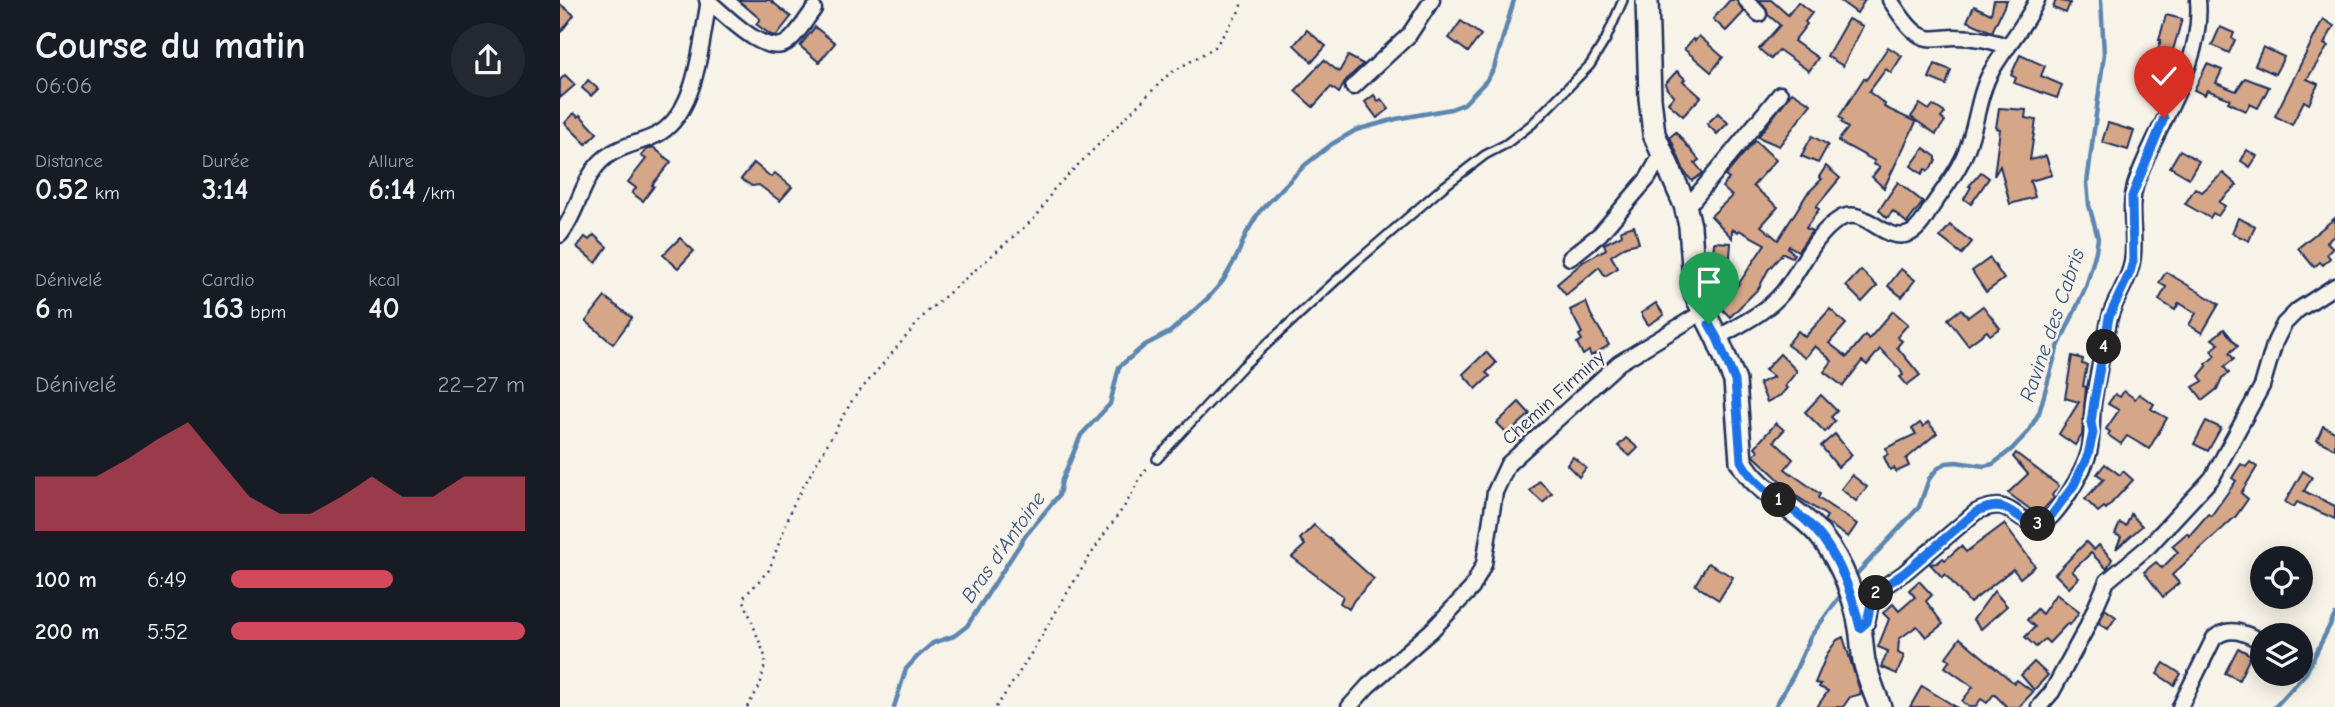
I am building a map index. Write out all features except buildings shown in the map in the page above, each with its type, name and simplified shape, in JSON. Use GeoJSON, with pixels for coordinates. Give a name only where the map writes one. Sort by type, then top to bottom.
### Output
{"type":"FeatureCollection","features":[{"type":"Feature","properties":{"kind":"main road"},"geometry":{"type":"LineString","coordinates":[[1647,0],[1654,134],[1685,205],[1690,226],[1695,294],[1735,381],[1739,450],[1747,472],[1822,537],[1833,554],[1858,621],[1864,660],[1880,707]]}},
{"type":"Feature","properties":{"kind":"street"},"geometry":{"type":"LineString","coordinates":[[560,235],[573,216],[586,184],[606,157],[659,134],[673,124],[683,110],[695,71],[708,0],[758,41],[775,47],[789,42],[814,9]]}},
{"type":"Feature","properties":{"kind":"street"},"geometry":{"type":"LineString","coordinates":[[1353,87],[1409,34],[1432,0]]}},
{"type":"Feature","properties":{"kind":"street"},"geometry":{"type":"LineString","coordinates":[[1746,0],[1759,14]]}},
{"type":"Feature","properties":{"kind":"street"},"geometry":{"type":"LineString","coordinates":[[1890,0],[1919,35],[1935,39],[1955,37],[1993,41],[2008,47]]}},
{"type":"Feature","properties":{"kind":"street"},"geometry":{"type":"LineString","coordinates":[[1717,338],[1770,305],[1783,292],[1822,236],[1838,220],[1846,216],[1860,216],[1885,233],[1898,235],[1910,233],[1919,227],[1954,175],[1967,150],[1990,73],[2037,0]]}},
{"type":"Feature","properties":{"kind":"street"},"geometry":{"type":"LineString","coordinates":[[1858,621],[1867,622],[1873,594],[1904,573],[1976,512],[1987,507],[2010,508],[2026,521],[2040,525],[2051,516],[2074,485],[2088,455],[2093,433],[2091,422],[2109,317],[2133,261],[2132,196],[2192,56],[2200,20],[2198,0]]}},
{"type":"Feature","properties":{"kind":"street"},"geometry":{"type":"LineString","coordinates":[[1685,205],[1694,199],[1780,94]]}},
{"type":"Feature","properties":{"kind":"street"},"geometry":{"type":"LineString","coordinates":[[1570,257],[1600,234],[1648,178],[1657,162],[1664,157]]}},
{"type":"Feature","properties":{"kind":"street"},"geometry":{"type":"LineString","coordinates":[[2039,707],[2057,682],[2086,629],[2107,581],[2149,546],[2212,478],[2262,386],[2275,342],[2284,324],[2298,310],[2335,286]]}},
{"type":"Feature","properties":{"kind":"street","name":"Chemin Firminy"},"geometry":{"type":"LineString","coordinates":[[1349,707],[1368,686],[1432,630],[1472,588],[1484,564],[1495,492],[1508,464],[1619,363],[1703,313]]}},
{"type":"Feature","properties":{"kind":"street"},"geometry":{"type":"LineString","coordinates":[[2180,707],[2208,645],[2214,638],[2220,633],[2238,630],[2250,636]]}},
{"type":"Feature","properties":{"kind":"lane"},"geometry":{"type":"LineString","coordinates":[[1157,459],[1243,366],[1354,264],[1442,188],[1485,155],[1506,144],[1541,115],[1590,65],[1606,39],[1623,0]]}},
{"type":"Feature","properties":{"kind":"path"},"geometry":{"type":"LineString","coordinates":[[747,707],[760,686],[766,659],[743,598],[769,570],[794,503],[853,399],[928,312],[1037,216],[1054,189],[1169,74],[1215,47],[1238,13],[1243,0]]}},
{"type":"Feature","properties":{"kind":"path"},"geometry":{"type":"LineString","coordinates":[[996,707],[1050,626],[1105,530],[1126,504],[1146,469],[1157,459]]}},
{"type":"Feature","properties":{"kind":"waterway","name":"Bras d'Antoine"},"geometry":{"type":"LineString","coordinates":[[894,707],[906,669],[933,643],[954,636],[967,626],[1026,535],[1059,495],[1062,480],[1081,435],[1110,404],[1119,367],[1145,345],[1170,332],[1208,298],[1223,281],[1259,212],[1305,165],[1332,144],[1356,130],[1464,104],[1487,80],[1494,68],[1514,0]]}},
{"type":"Feature","properties":{"kind":"waterway","name":"Ravine des Cabris"},"geometry":{"type":"LineString","coordinates":[[1852,579],[1919,507],[1929,479],[1937,469],[1946,463],[1956,462],[1984,466],[1993,464],[2028,432],[2039,413],[2057,349],[2086,287],[2098,238],[2089,205],[2087,183],[2104,54],[2101,0]]}},
{"type":"Feature","properties":{"kind":"waterway","name":"Ravine des Cabris"},"geometry":{"type":"LineString","coordinates":[[1775,707],[1811,636],[1843,592]]}},
{"type":"Feature","properties":{"kind":"waterway"},"geometry":{"type":"LineString","coordinates":[[2275,707],[2306,673],[2335,615]]}},
{"type":"Feature","properties":{"kind":"route"},"geometry":{"type":"LineString","coordinates":[[1709,324],[1735,381],[1741,461],[1759,485],[1806,521],[1822,537],[1833,554],[1851,595],[1860,628],[1867,622],[1873,594],[1904,573],[1964,520],[1987,507],[1998,506],[2010,508],[2026,521],[2040,525],[2046,522],[2074,485],[2088,455],[2093,433],[2091,422],[2109,317],[2133,261],[2132,196],[2164,118]]}}]}
